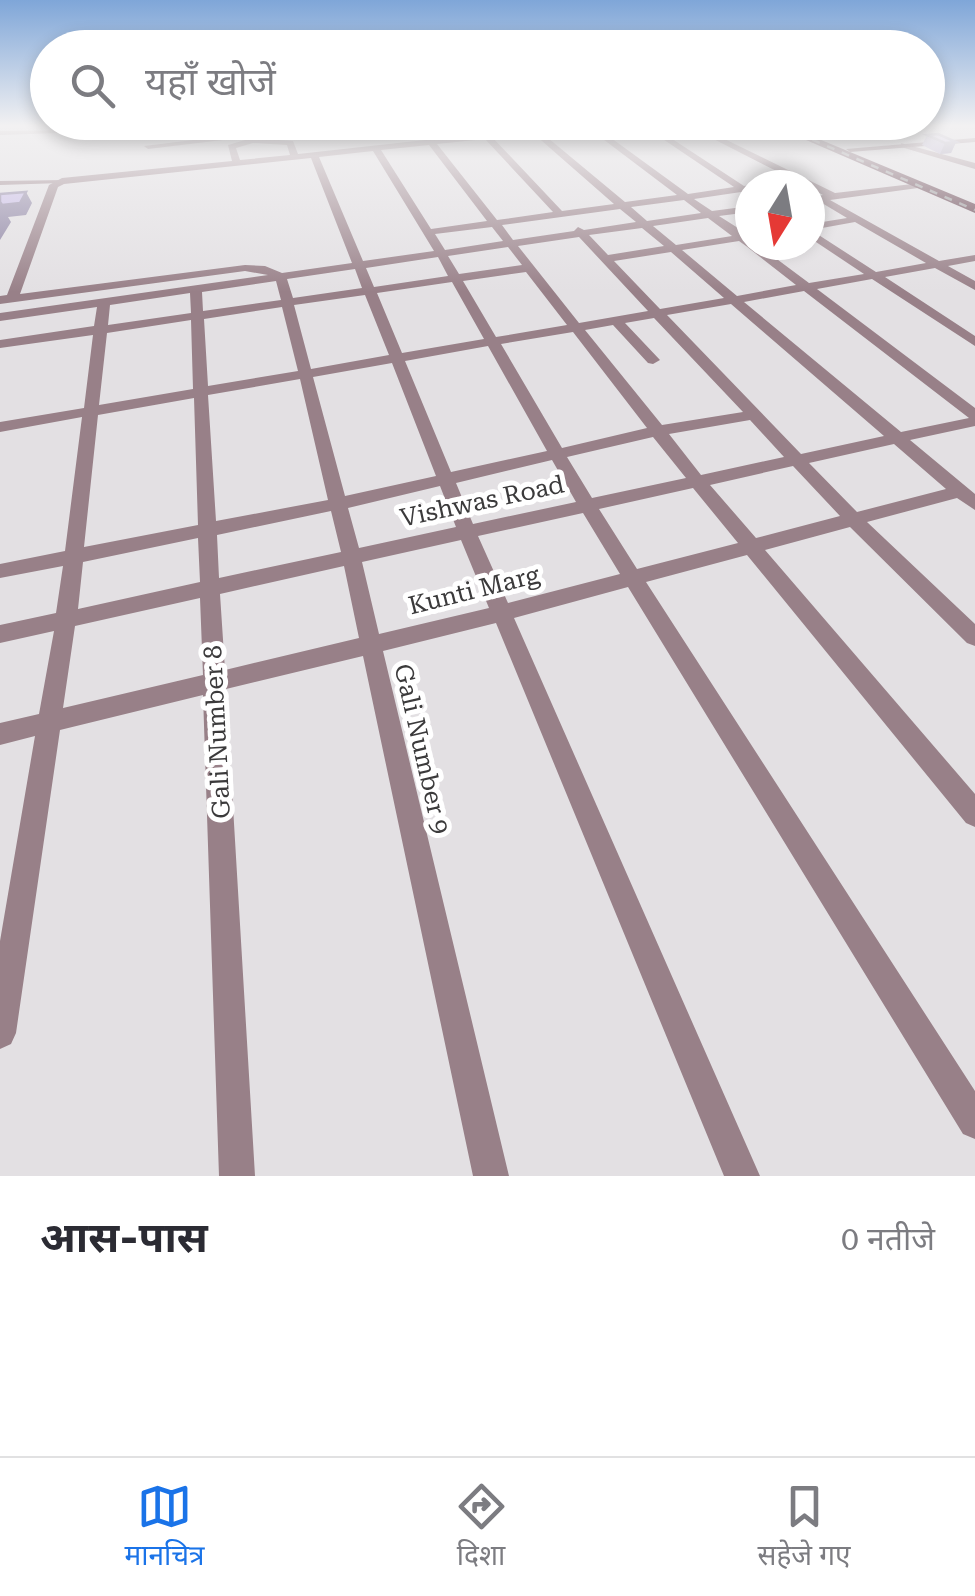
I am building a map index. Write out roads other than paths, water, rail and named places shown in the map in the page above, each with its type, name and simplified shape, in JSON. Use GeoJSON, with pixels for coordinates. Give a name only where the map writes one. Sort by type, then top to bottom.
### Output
{"type":"FeatureCollection","features":[{"type":"Feature","properties":{"kind":"main road"},"geometry":{"type":"LineString","coordinates":[[911,182],[975,209]]}},
{"type":"Feature","properties":{"kind":"main road"},"geometry":{"type":"LineString","coordinates":[[931,182],[975,200]]}},
{"type":"Feature","properties":{"kind":"street"},"geometry":{"type":"LineString","coordinates":[[6,300],[54,184],[58,182]]}},
{"type":"Feature","properties":{"kind":"street"},"geometry":{"type":"LineString","coordinates":[[321,182],[742,1176]]}},
{"type":"Feature","properties":{"kind":"street"},"geometry":{"type":"LineString","coordinates":[[394,182],[434,241],[586,504],[635,576],[975,1122]]}},
{"type":"Feature","properties":{"kind":"street"},"geometry":{"type":"LineString","coordinates":[[462,182],[657,432],[975,814]]}},
{"type":"Feature","properties":{"kind":"street"},"geometry":{"type":"LineString","coordinates":[[530,182],[561,215]]}},
{"type":"Feature","properties":{"kind":"street"},"geometry":{"type":"LineString","coordinates":[[597,182],[968,498]]}},
{"type":"Feature","properties":{"kind":"street"},"geometry":{"type":"LineString","coordinates":[[665,182],[735,232]]}},
{"type":"Feature","properties":{"kind":"street"},"geometry":{"type":"LineString","coordinates":[[827,197],[918,185]]}},
{"type":"Feature","properties":{"kind":"street"},"geometry":{"type":"LineString","coordinates":[[434,241],[502,232],[561,215],[735,192]]}},
{"type":"Feature","properties":{"kind":"street"},"geometry":{"type":"LineString","coordinates":[[827,197],[858,220],[975,286]]}},
{"type":"Feature","properties":{"kind":"street"},"geometry":{"type":"LineString","coordinates":[[528,268],[0,344],[5,316],[359,266],[434,241],[502,232],[578,230],[735,210]]}},
{"type":"Feature","properties":{"kind":"street"},"geometry":{"type":"LineString","coordinates":[[825,227],[858,220]]}},
{"type":"Feature","properties":{"kind":"street"},"geometry":{"type":"LineString","coordinates":[[578,230],[853,519],[975,638]]}},
{"type":"Feature","properties":{"kind":"street"},"geometry":{"type":"LineString","coordinates":[[825,241],[975,342]]}},
{"type":"Feature","properties":{"kind":"street"},"geometry":{"type":"LineString","coordinates":[[605,259],[735,242]]}},
{"type":"Feature","properties":{"kind":"street"},"geometry":{"type":"LineString","coordinates":[[0,427],[933,262],[975,258]]}},
{"type":"Feature","properties":{"kind":"street"},"geometry":{"type":"LineString","coordinates":[[773,260],[975,418]]}},
{"type":"Feature","properties":{"kind":"street"},"geometry":{"type":"LineString","coordinates":[[6,300],[245,268],[265,268],[281,277]]}},
{"type":"Feature","properties":{"kind":"street","name":"Gali Number 9"},"geometry":{"type":"LineString","coordinates":[[281,277],[351,555],[491,1176]]}},
{"type":"Feature","properties":{"kind":"street","name":"Gali Number 8"},"geometry":{"type":"LineString","coordinates":[[196,289],[237,1176]]}},
{"type":"Feature","properties":{"kind":"street"},"geometry":{"type":"LineString","coordinates":[[0,1033],[66,619],[104,300]]}},
{"type":"Feature","properties":{"kind":"street"},"geometry":{"type":"LineString","coordinates":[[614,318],[654,360]]}},
{"type":"Feature","properties":{"kind":"street"},"geometry":{"type":"LineString","coordinates":[[0,571],[338,504],[657,432],[754,415]]}},
{"type":"Feature","properties":{"kind":"street","name":"Vishwas Road"},"geometry":{"type":"LineString","coordinates":[[0,634],[975,418]]}},
{"type":"Feature","properties":{"kind":"street","name":"Kunti Marg"},"geometry":{"type":"LineString","coordinates":[[0,734],[502,613],[853,519],[968,498]]}},
{"type":"Feature","properties":{"kind":"railway"},"geometry":{"type":"LineString","coordinates":[[910,182],[975,210]]}}]}
